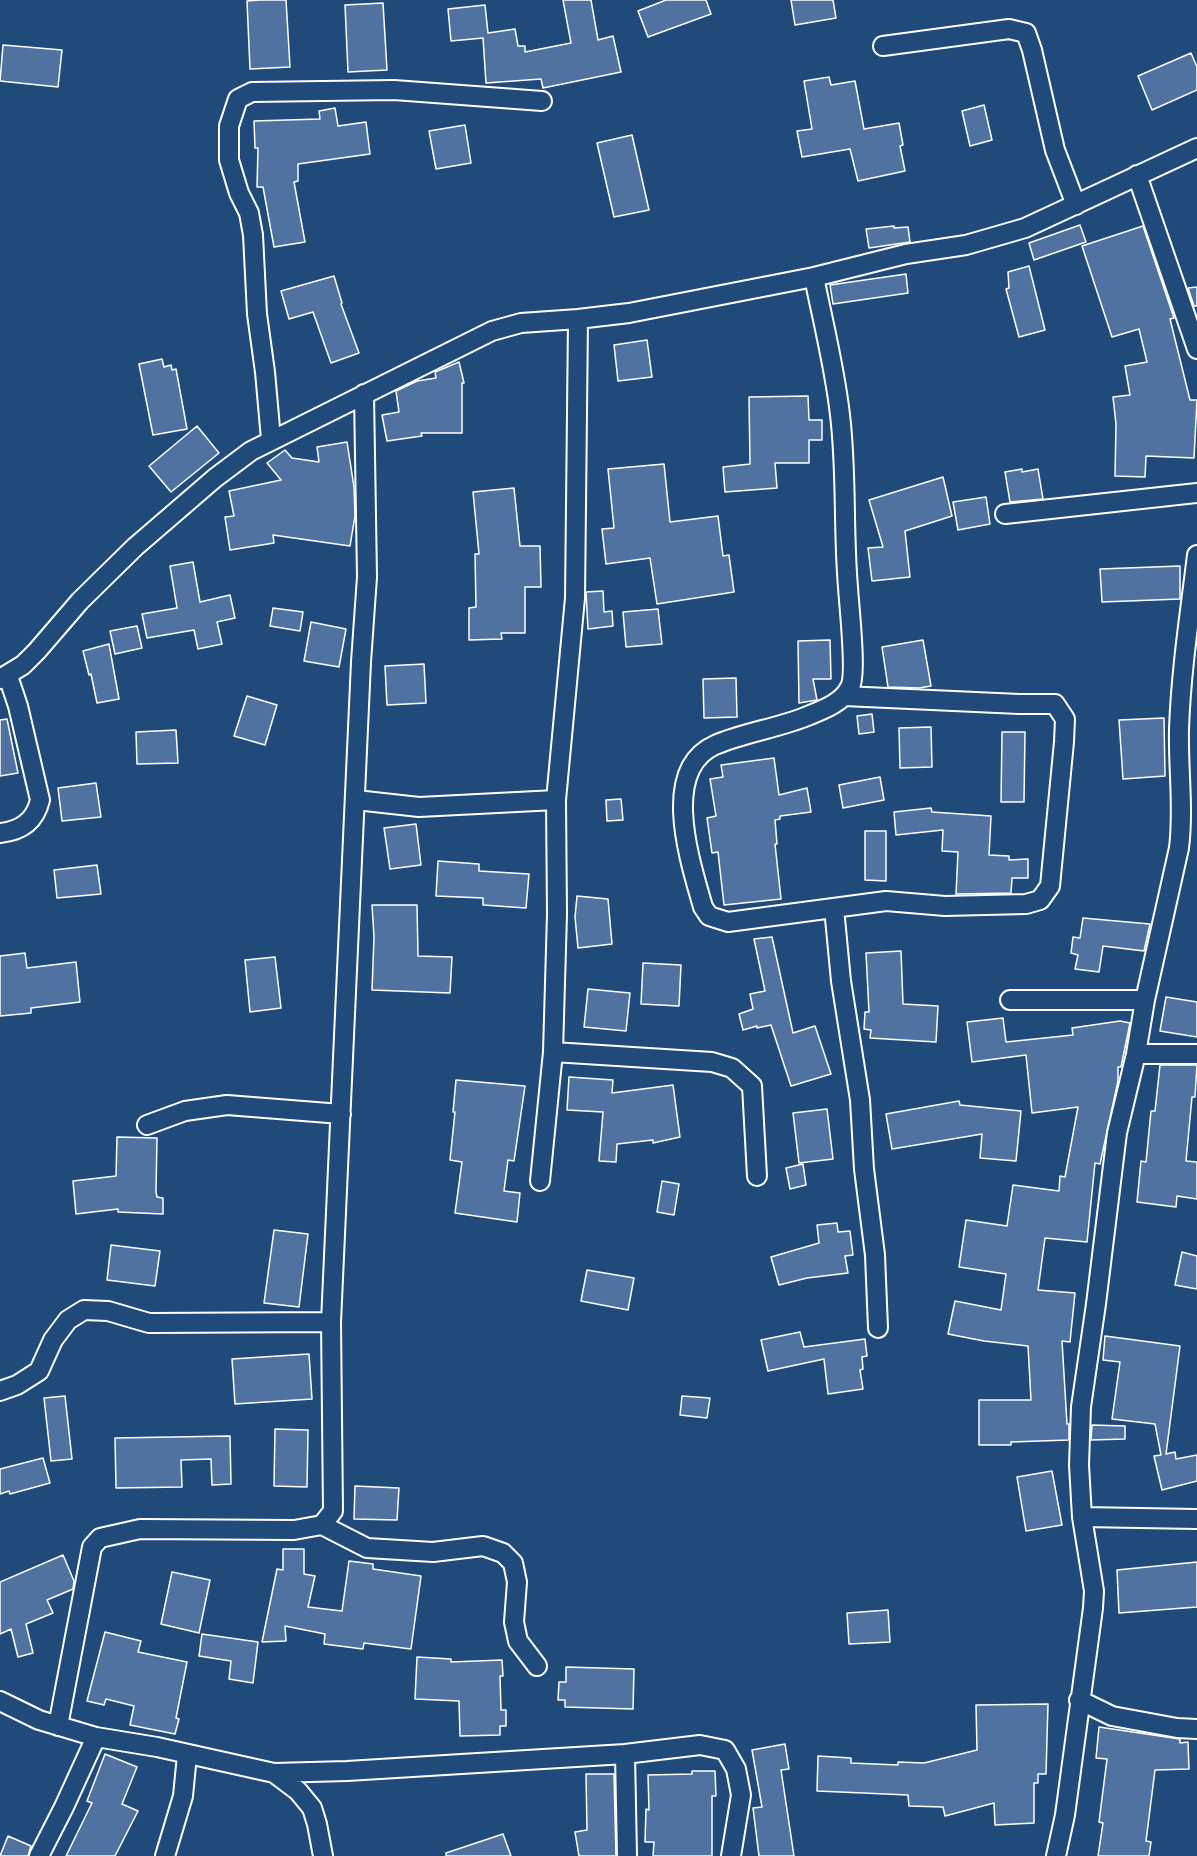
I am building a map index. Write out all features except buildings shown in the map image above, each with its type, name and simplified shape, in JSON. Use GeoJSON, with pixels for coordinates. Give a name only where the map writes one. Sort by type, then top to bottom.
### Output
{"type":"FeatureCollection","features":[{"type":"Feature","properties":{"kind":"street"},"geometry":{"type":"LineString","coordinates":[[883,46],[1009,29],[1026,33],[1055,150],[1076,205]]}},
{"type":"Feature","properties":{"kind":"street"},"geometry":{"type":"LineString","coordinates":[[272,439],[257,314],[253,235],[249,213],[239,193],[229,160],[229,126],[238,99],[252,92],[394,90],[542,101]]}},
{"type":"Feature","properties":{"kind":"street"},"geometry":{"type":"LineString","coordinates":[[0,833],[12,832],[28,823],[37,811],[40,800],[18,706],[4,677],[23,665],[80,601],[135,547],[251,450],[492,331],[521,323],[629,313],[814,277],[906,254],[966,245],[1025,228],[1197,148]]}},
{"type":"Feature","properties":{"kind":"street"},"geometry":{"type":"LineString","coordinates":[[1137,175],[1197,349]]}},
{"type":"Feature","properties":{"kind":"street"},"geometry":{"type":"LineString","coordinates":[[814,277],[840,414],[845,476],[845,551],[852,649],[852,685],[844,696],[830,707],[715,745],[700,754],[687,781],[682,805],[684,837],[703,907],[709,916],[728,922],[886,901],[945,906],[1026,904],[1040,900],[1050,886],[1064,742],[1065,719],[1055,704],[844,696]]}},
{"type":"Feature","properties":{"kind":"street"},"geometry":{"type":"LineString","coordinates":[[540,1181],[553,1052],[557,914],[556,800],[575,598],[578,319]]}},
{"type":"Feature","properties":{"kind":"street"},"geometry":{"type":"LineString","coordinates":[[322,1525],[333,1511],[331,1322],[361,662],[368,577],[364,394]]}},
{"type":"Feature","properties":{"kind":"street"},"geometry":{"type":"LineString","coordinates":[[1005,514],[1197,493]]}},
{"type":"Feature","properties":{"kind":"street"},"geometry":{"type":"LineString","coordinates":[[1053,1856],[1065,1815],[1094,1591],[1082,1517],[1081,1407],[1117,1133],[1136,1053],[1181,832],[1179,729],[1185,651],[1197,555]]}},
{"type":"Feature","properties":{"kind":"street"},"geometry":{"type":"LineString","coordinates":[[356,800],[419,807],[556,800]]}},
{"type":"Feature","properties":{"kind":"street"},"geometry":{"type":"LineString","coordinates":[[834,908],[841,981],[860,1100],[864,1169],[875,1255],[878,1328]]}},
{"type":"Feature","properties":{"kind":"street"},"geometry":{"type":"LineString","coordinates":[[1011,1000],[1145,1000]]}},
{"type":"Feature","properties":{"kind":"street"},"geometry":{"type":"LineString","coordinates":[[553,1052],[712,1062],[732,1068],[752,1086],[757,1176]]}},
{"type":"Feature","properties":{"kind":"street"},"geometry":{"type":"LineString","coordinates":[[1136,1053],[1197,1054]]}},
{"type":"Feature","properties":{"kind":"street"},"geometry":{"type":"LineString","coordinates":[[147,1125],[185,1111],[226,1105],[341,1114]]}},
{"type":"Feature","properties":{"kind":"street"},"geometry":{"type":"LineString","coordinates":[[0,1391],[17,1385],[39,1371],[53,1340],[68,1320],[84,1310],[108,1311],[148,1323],[331,1322]]}},
{"type":"Feature","properties":{"kind":"street"},"geometry":{"type":"LineString","coordinates":[[1082,1517],[1197,1519]]}},
{"type":"Feature","properties":{"kind":"street"},"geometry":{"type":"LineString","coordinates":[[57,1726],[92,1547],[100,1538],[140,1529],[294,1530],[322,1525],[367,1548],[433,1552],[483,1546],[503,1553],[513,1563],[517,1582],[514,1623],[518,1641],[537,1666]]}},
{"type":"Feature","properties":{"kind":"street"},"geometry":{"type":"LineString","coordinates":[[1080,1700],[1112,1716],[1177,1728],[1197,1729]]}},
{"type":"Feature","properties":{"kind":"street"},"geometry":{"type":"LineString","coordinates":[[0,1701],[39,1720],[96,1737],[157,1747],[274,1773],[347,1771],[626,1754],[700,1745],[725,1750],[736,1769],[741,1795],[730,1856]]}},
{"type":"Feature","properties":{"kind":"street"},"geometry":{"type":"LineString","coordinates":[[39,1856],[96,1737]]}},
{"type":"Feature","properties":{"kind":"street"},"geometry":{"type":"LineString","coordinates":[[626,1754],[627,1856]]}},
{"type":"Feature","properties":{"kind":"street"},"geometry":{"type":"LineString","coordinates":[[165,1856],[183,1796],[187,1755]]}},
{"type":"Feature","properties":{"kind":"street"},"geometry":{"type":"LineString","coordinates":[[274,1773],[298,1791],[312,1808],[318,1824],[323,1856]]}}]}
